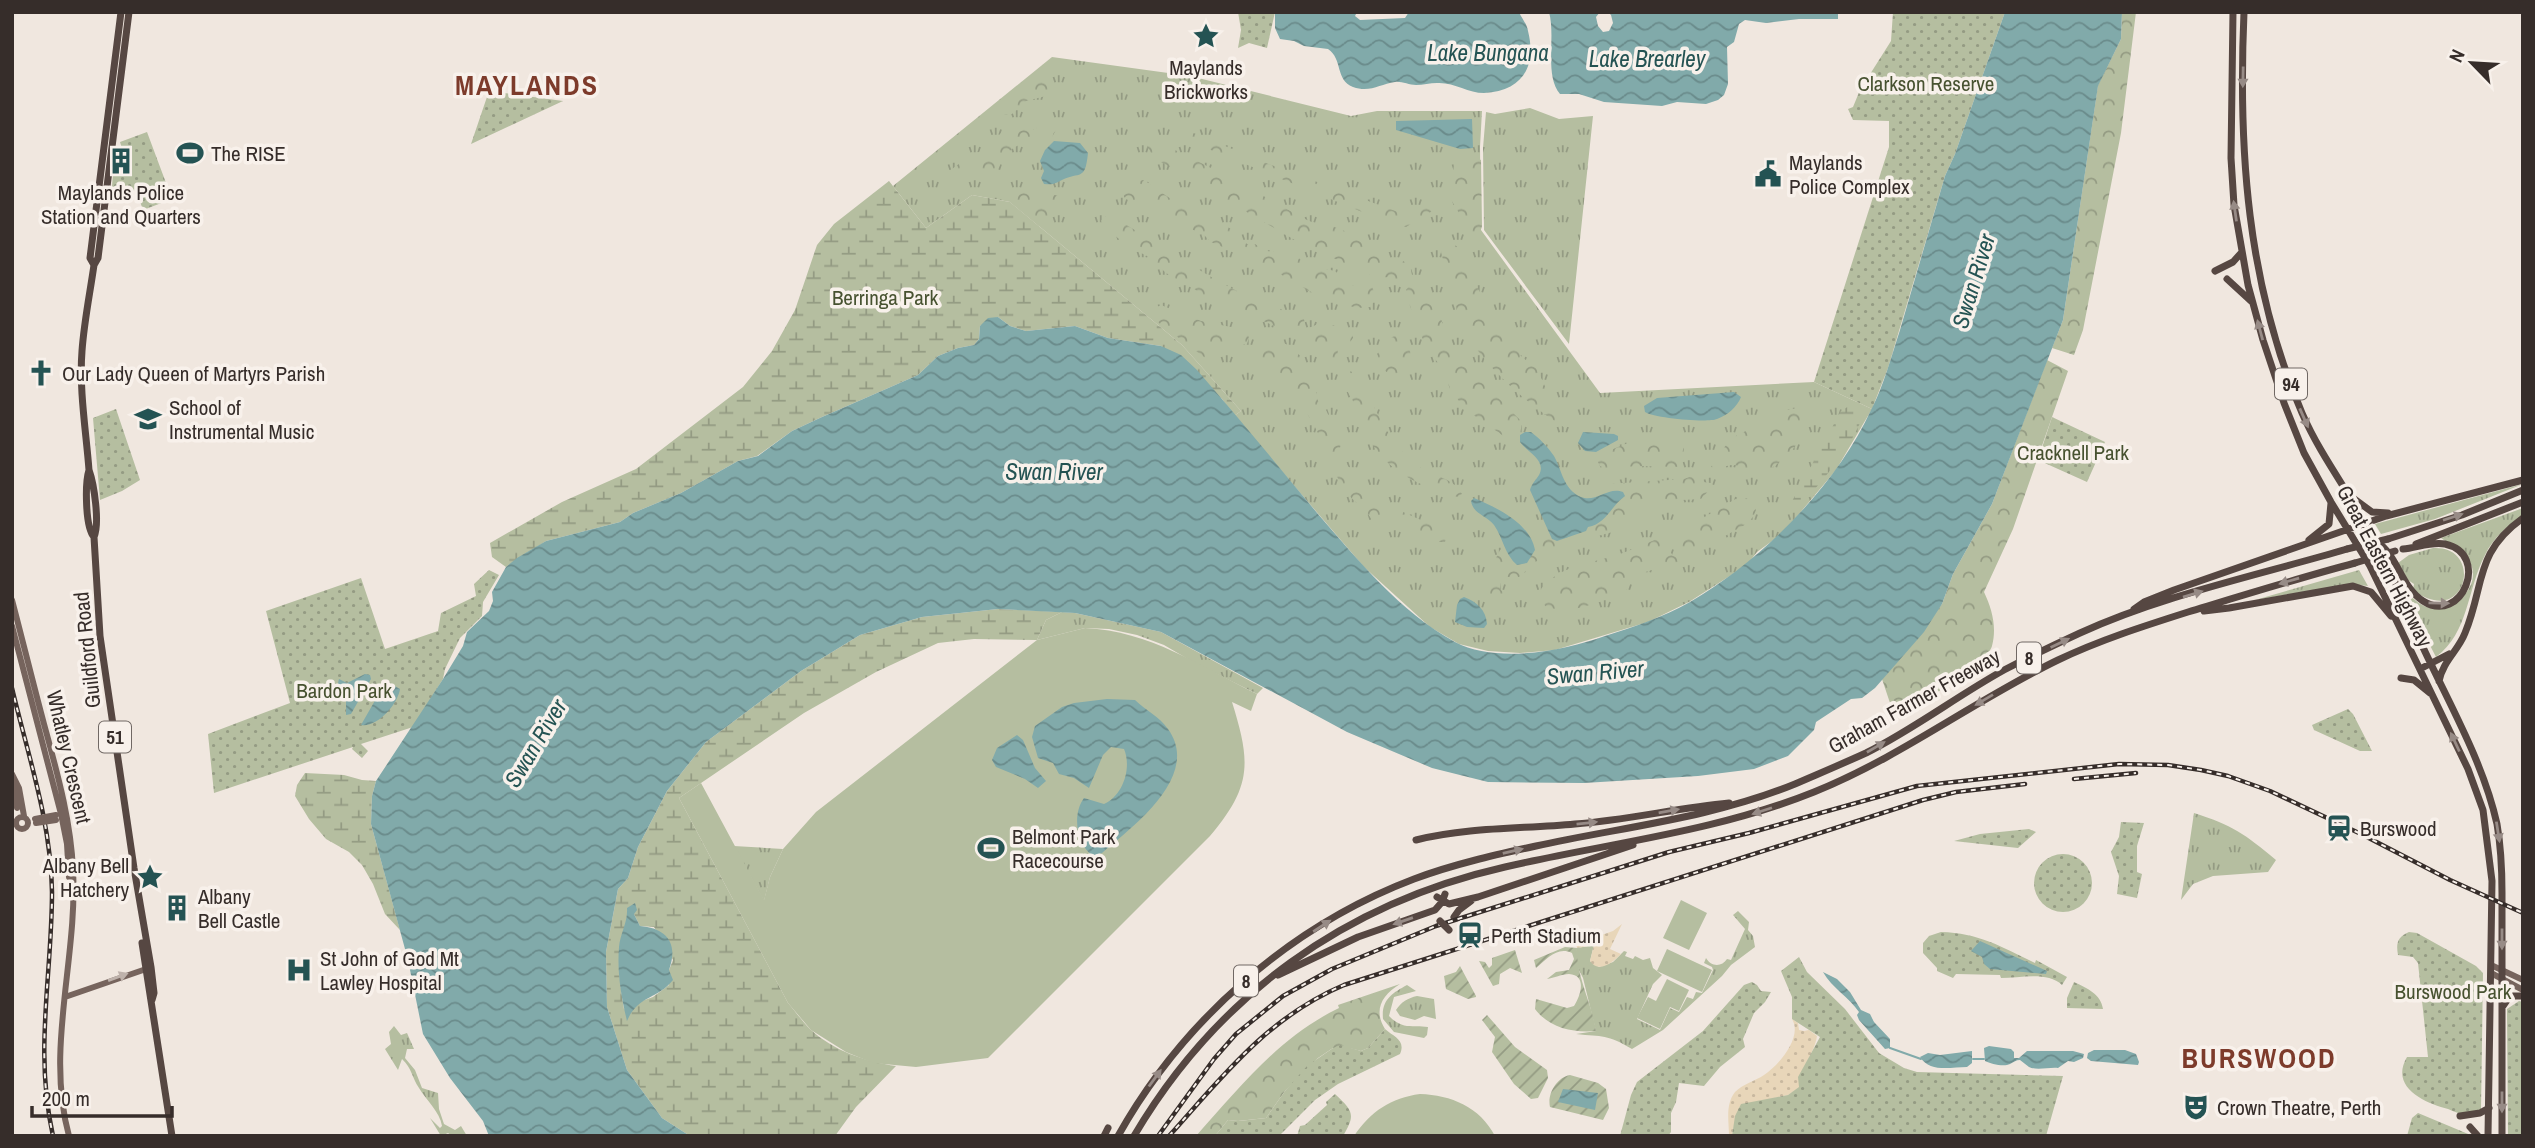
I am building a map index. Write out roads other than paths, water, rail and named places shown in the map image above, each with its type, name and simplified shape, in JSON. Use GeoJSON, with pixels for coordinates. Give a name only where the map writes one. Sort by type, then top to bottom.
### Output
{"type":"FeatureCollection","features":[{"type":"Feature","properties":{"kind":"highway","name":"Guildford Road"},"geometry":{"type":"LineString","coordinates":[[94,265],[90,258],[121,12]]}},
{"type":"Feature","properties":{"kind":"highway","name":"Guildford Road"},"geometry":{"type":"LineString","coordinates":[[129,12],[98,258],[94,265],[82,353],[89,470],[86,479],[89,532],[94,537],[100,636],[148,968],[149,994],[172,1136]]}},
{"type":"Feature","properties":{"kind":"highway","name":"Great Eastern Highway"},"geometry":{"type":"LineString","coordinates":[[2233,12],[2231,159],[2234,205],[2252,302],[2284,403],[2304,453],[2370,566],[2400,627],[2474,784],[2487,827],[2492,881],[2488,1136]]}},
{"type":"Feature","properties":{"kind":"highway","name":"Great Eastern Highway"},"geometry":{"type":"LineString","coordinates":[[2244,12],[2242,143],[2247,199],[2258,265],[2277,345],[2314,439],[2376,542],[2472,750],[2496,822],[2502,878],[2502,1136]]}},
{"type":"Feature","properties":{"kind":"highway"},"geometry":{"type":"LineString","coordinates":[[2215,271],[2233,262],[2242,252]]}},
{"type":"Feature","properties":{"kind":"highway"},"geometry":{"type":"LineString","coordinates":[[2227,279],[2252,302]]}},
{"type":"Feature","properties":{"kind":"highway"},"geometry":{"type":"LineString","coordinates":[[2128,614],[2144,602],[2365,523],[2523,480]]}},
{"type":"Feature","properties":{"kind":"highway","name":"Graham Farmer Freeway"},"geometry":{"type":"LineString","coordinates":[[1118,1136],[1145,1091],[1170,1058],[1218,1005],[1281,952],[1345,911],[1411,880],[1464,862],[1668,821],[1747,801],[1868,752],[2004,670],[2082,632],[2128,614],[2388,539],[2462,515],[2523,490]]}},
{"type":"Feature","properties":{"kind":"highway"},"geometry":{"type":"LineString","coordinates":[[2347,493],[2378,514],[2408,510]]}},
{"type":"Feature","properties":{"kind":"highway"},"geometry":{"type":"LineString","coordinates":[[2297,548],[2319,535],[2329,524],[2331,502]]}},
{"type":"Feature","properties":{"kind":"highway","name":"Graham Farmer Freeway"},"geometry":{"type":"LineString","coordinates":[[1134,1136],[1161,1092],[1212,1030],[1294,959],[1359,919],[1424,890],[1503,867],[1710,827],[1763,811],[1854,775],[2051,663],[2123,634],[2189,612],[2399,550],[2523,502]]}},
{"type":"Feature","properties":{"kind":"highway"},"geometry":{"type":"LineString","coordinates":[[2438,681],[2441,669],[2465,633],[2487,557],[2504,533],[2523,518]]}},
{"type":"Feature","properties":{"kind":"highway"},"geometry":{"type":"LineString","coordinates":[[2376,542],[2385,548],[2409,588],[2423,601],[2441,606],[2461,596],[2470,577],[2464,556],[2457,550],[2442,543],[2399,550]]}},
{"type":"Feature","properties":{"kind":"highway"},"geometry":{"type":"LineString","coordinates":[[2189,612],[2230,608],[2353,586],[2371,592],[2400,627]]}},
{"type":"Feature","properties":{"kind":"highway"},"geometry":{"type":"LineString","coordinates":[[2420,669],[2455,650]]}},
{"type":"Feature","properties":{"kind":"highway"},"geometry":{"type":"LineString","coordinates":[[2401,678],[2414,680],[2433,695]]}},
{"type":"Feature","properties":{"kind":"highway"},"geometry":{"type":"LineString","coordinates":[[1416,840],[1431,835],[1475,829],[1593,823],[1747,801]]}},
{"type":"Feature","properties":{"kind":"highway"},"geometry":{"type":"LineString","coordinates":[[1268,979],[1358,937],[1435,910],[1441,897],[1449,904],[1478,897],[1657,837]]}},
{"type":"Feature","properties":{"kind":"highway"},"geometry":{"type":"LineString","coordinates":[[1455,916],[1478,897]]}},
{"type":"Feature","properties":{"kind":"highway"},"geometry":{"type":"LineString","coordinates":[[1426,914],[1450,930]]}},
{"type":"Feature","properties":{"kind":"highway"},"geometry":{"type":"LineString","coordinates":[[2502,1007],[2510,996],[2523,996]]}},
{"type":"Feature","properties":{"kind":"highway"},"geometry":{"type":"LineString","coordinates":[[2460,1116],[2480,1113],[2489,1108]]}},
{"type":"Feature","properties":{"kind":"highway"},"geometry":{"type":"LineString","coordinates":[[2470,1127],[2478,1136]]}},
{"type":"Feature","properties":{"kind":"main road","name":"Whatley Crescent"},"geometry":{"type":"LineString","coordinates":[[12,600],[67,844],[72,924],[61,1072],[69,1136]]}},
{"type":"Feature","properties":{"kind":"main road","name":"Whatley Crescent"},"geometry":{"type":"LineString","coordinates":[[12,625],[61,816]]}},
{"type":"Feature","properties":{"kind":"main road"},"geometry":{"type":"LineString","coordinates":[[13,778],[19,788],[28,820],[61,816]]}},
{"type":"Feature","properties":{"kind":"main road"},"geometry":{"type":"LineString","coordinates":[[65,997],[148,968]]}},
{"type":"Feature","properties":{"kind":"main road"},"geometry":{"type":"LineString","coordinates":[[2491,969],[2523,980]]}},
{"type":"Feature","properties":{"kind":"main road"},"geometry":{"type":"LineString","coordinates":[[2502,974],[2523,989]]}},
{"type":"Feature","properties":{"kind":"water","name":"Lake Bungana"},"geometry":{"type":"Polygon","coordinates":[[[1275,12],[1357,12],[1355,16],[1360,20],[1405,18],[1409,12],[1519,12],[1527,28],[1530,56],[1524,75],[1508,88],[1497,91],[1478,93],[1443,83],[1416,85],[1397,82],[1359,89],[1347,84],[1336,58],[1328,49],[1280,39],[1275,28],[1275,12]]]}},
{"type":"Feature","properties":{"kind":"water","name":"Lake Brearley"},"geometry":{"type":"Polygon","coordinates":[[[1549,12],[1600,12],[1596,17],[1603,32],[1609,31],[1613,23],[1608,12],[1838,12],[1838,19],[1799,19],[1766,23],[1745,20],[1739,24],[1734,42],[1727,47],[1728,84],[1724,95],[1706,104],[1677,102],[1662,106],[1604,102],[1579,94],[1560,94],[1555,86],[1551,66],[1549,12]]]}},
{"type":"Feature","properties":{"kind":"water","name":"Swan River"},"geometry":{"type":"Polygon","coordinates":[[[2005,12],[2122,12],[2121,39],[2098,86],[2063,320],[1992,504],[1953,574],[1942,604],[1924,632],[1875,688],[1862,698],[1851,699],[1816,722],[1814,730],[1788,756],[1754,769],[1698,776],[1584,783],[1488,782],[1432,768],[1347,732],[1161,632],[1075,613],[998,609],[922,617],[860,635],[801,671],[706,742],[667,791],[638,847],[628,878],[618,889],[606,952],[607,1007],[627,1070],[662,1118],[690,1136],[489,1136],[483,1121],[450,1078],[423,1034],[408,960],[371,824],[372,796],[376,781],[443,679],[463,646],[467,632],[489,611],[493,601],[492,592],[506,567],[517,558],[546,541],[620,522],[633,513],[681,493],[738,461],[758,456],[792,431],[918,375],[938,356],[974,345],[979,339],[980,326],[988,318],[998,317],[1010,326],[1026,331],[1075,326],[1108,338],[1161,346],[1181,355],[1197,370],[1364,567],[1416,616],[1455,642],[1490,652],[1530,653],[1570,646],[1638,625],[1690,602],[1717,585],[1770,543],[1817,493],[1856,438],[1884,381],[1945,176],[2005,12]]]}},
{"type":"Feature","properties":{"kind":"water"},"geometry":{"type":"Polygon","coordinates":[[[1472,119],[1473,148],[1460,149],[1396,130],[1396,121],[1472,119]]]}},
{"type":"Feature","properties":{"kind":"water"},"geometry":{"type":"Polygon","coordinates":[[[1054,141],[1080,143],[1088,153],[1087,162],[1081,174],[1053,184],[1044,184],[1041,178],[1044,171],[1040,161],[1045,150],[1054,141]]]}},
{"type":"Feature","properties":{"kind":"water"},"geometry":{"type":"Polygon","coordinates":[[[1734,392],[1741,397],[1737,404],[1717,419],[1681,419],[1645,412],[1644,406],[1657,398],[1734,392]]]}},
{"type":"Feature","properties":{"kind":"water"},"geometry":{"type":"Polygon","coordinates":[[[1531,432],[1549,449],[1575,494],[1592,498],[1618,491],[1625,496],[1604,519],[1588,527],[1586,531],[1557,541],[1552,539],[1530,490],[1541,470],[1535,457],[1520,442],[1520,435],[1531,432]]]}},
{"type":"Feature","properties":{"kind":"water"},"geometry":{"type":"Polygon","coordinates":[[[1583,432],[1614,434],[1618,436],[1618,440],[1596,452],[1585,451],[1578,443],[1583,432]]]}},
{"type":"Feature","properties":{"kind":"water"},"geometry":{"type":"Polygon","coordinates":[[[1474,498],[1511,518],[1527,532],[1535,550],[1527,563],[1517,565],[1513,561],[1494,525],[1474,509],[1471,501],[1474,498]]]}},
{"type":"Feature","properties":{"kind":"water"},"geometry":{"type":"Polygon","coordinates":[[[1464,597],[1483,611],[1487,624],[1484,628],[1467,627],[1455,622],[1457,605],[1464,597]]]}},
{"type":"Feature","properties":{"kind":"water"},"geometry":{"type":"Polygon","coordinates":[[[365,674],[370,675],[371,679],[351,714],[346,715],[346,700],[338,683],[339,679],[347,683],[365,674]]]}},
{"type":"Feature","properties":{"kind":"water"},"geometry":{"type":"Polygon","coordinates":[[[393,685],[400,689],[391,708],[374,723],[361,725],[381,690],[393,685]]]}},
{"type":"Feature","properties":{"kind":"water"},"geometry":{"type":"Polygon","coordinates":[[[1107,699],[1135,700],[1161,721],[1176,747],[1176,765],[1170,782],[1145,815],[1102,853],[1093,856],[1087,851],[1080,837],[1077,820],[1080,805],[1084,798],[1104,804],[1116,795],[1126,773],[1124,749],[1111,747],[1103,755],[1089,788],[1074,778],[1059,774],[1053,763],[1038,758],[1032,737],[1035,726],[1062,707],[1107,699]]]}},
{"type":"Feature","properties":{"kind":"water"},"geometry":{"type":"Polygon","coordinates":[[[1017,735],[1023,740],[1035,768],[1046,781],[1038,788],[1025,779],[996,767],[992,760],[997,748],[1017,735]]]}},
{"type":"Feature","properties":{"kind":"water"},"geometry":{"type":"Polygon","coordinates":[[[635,903],[637,910],[634,914],[640,926],[657,930],[671,945],[672,960],[669,970],[673,980],[637,1006],[627,1021],[620,984],[619,947],[627,908],[635,903]]]}},
{"type":"Feature","properties":{"kind":"water"},"geometry":{"type":"Polygon","coordinates":[[[1980,941],[2047,971],[2046,974],[1990,969],[1984,964],[1982,957],[1971,951],[1980,941]]]}},
{"type":"Feature","properties":{"kind":"water"},"geometry":{"type":"Polygon","coordinates":[[[1823,972],[1837,979],[1850,992],[1861,1010],[1870,1014],[1890,1039],[1890,1048],[1885,1049],[1859,1020],[1859,1012],[1823,972]]]}},
{"type":"Feature","properties":{"kind":"water"},"geometry":{"type":"Polygon","coordinates":[[[1989,1046],[2011,1049],[2014,1058],[2019,1058],[2027,1051],[2073,1051],[2084,1054],[2083,1058],[2074,1062],[2068,1061],[2058,1068],[2036,1069],[2020,1060],[2007,1065],[1985,1061],[1984,1048],[1989,1046]]]}},
{"type":"Feature","properties":{"kind":"water"},"geometry":{"type":"Polygon","coordinates":[[[2094,1050],[2125,1050],[2136,1054],[2139,1062],[2138,1065],[2091,1061],[2087,1058],[2088,1053],[2094,1050]]]}},
{"type":"Feature","properties":{"kind":"water"},"geometry":{"type":"Polygon","coordinates":[[[1972,1051],[1972,1063],[1967,1067],[1935,1067],[1920,1057],[1928,1053],[1940,1055],[1972,1051]]]}},
{"type":"Feature","properties":{"kind":"water"},"geometry":{"type":"Polygon","coordinates":[[[1563,1089],[1598,1093],[1595,1110],[1558,1102],[1563,1089]]]}},
{"type":"Feature","properties":{"kind":"waterway"},"geometry":{"type":"LineString","coordinates":[[1890,1048],[1921,1059]]}},
{"type":"Feature","properties":{"kind":"waterway"},"geometry":{"type":"LineString","coordinates":[[1973,1059],[1984,1059]]}},
{"type":"Feature","properties":{"kind":"railway"},"geometry":{"type":"LineString","coordinates":[[12,688],[38,789],[51,866],[51,923],[44,1044],[53,1136]]}},
{"type":"Feature","properties":{"kind":"railway"},"geometry":{"type":"LineString","coordinates":[[1158,1136],[1214,1059],[1236,1034],[1283,996],[1332,969],[1436,926],[1669,852],[1749,833],[1917,786],[2119,764],[2168,765],[2201,770],[2228,776],[2270,791],[2523,913]]}},
{"type":"Feature","properties":{"kind":"railway"},"geometry":{"type":"LineString","coordinates":[[2074,779],[2136,773]]}},
{"type":"Feature","properties":{"kind":"railway"},"geometry":{"type":"LineString","coordinates":[[1169,1136],[1228,1070],[1269,1031],[1317,998],[1344,985],[1923,800],[1956,792],[2025,784]]}},
{"type":"Feature","properties":{"kind":"place","name":"Maylands Brickworks"},"geometry":{"type":"Point","coordinates":[1206,36]}},
{"type":"Feature","properties":{"kind":"place","name":"The RISE"},"geometry":{"type":"Point","coordinates":[190,153]}},
{"type":"Feature","properties":{"kind":"place","name":"Maylands Police Station and Quarters"},"geometry":{"type":"Point","coordinates":[121,161]}},
{"type":"Feature","properties":{"kind":"place","name":"Maylands Police Complex"},"geometry":{"type":"Point","coordinates":[1768,174]}},
{"type":"Feature","properties":{"kind":"place","name":"Our Lady Queen of Martyrs Parish"},"geometry":{"type":"Point","coordinates":[41,373]}},
{"type":"Feature","properties":{"kind":"place","name":"School of Instrumental Music"},"geometry":{"type":"Point","coordinates":[148,419]}},
{"type":"Feature","properties":{"kind":"place","name":"Burswood"},"geometry":{"type":"Point","coordinates":[2339,828]}},
{"type":"Feature","properties":{"kind":"place","name":"Belmont Park Racecourse"},"geometry":{"type":"Point","coordinates":[991,848]}},
{"type":"Feature","properties":{"kind":"place","name":"Albany Bell Hatchery"},"geometry":{"type":"Point","coordinates":[150,877]}},
{"type":"Feature","properties":{"kind":"place","name":"Albany Bell Castle"},"geometry":{"type":"Point","coordinates":[177,908]}},
{"type":"Feature","properties":{"kind":"place","name":"Perth Stadium"},"geometry":{"type":"Point","coordinates":[1470,935]}},
{"type":"Feature","properties":{"kind":"place","name":"St John of God Mt Lawley Hospital"},"geometry":{"type":"Point","coordinates":[299,970]}},
{"type":"Feature","properties":{"kind":"place","name":"Crown Theatre, Perth"},"geometry":{"type":"Point","coordinates":[2196,1107]}},
{"type":"Feature","properties":{"kind":"district","name":"MAYLANDS"},"geometry":{"type":"Point","coordinates":[527,85]}},
{"type":"Feature","properties":{"kind":"district","name":"BURSWOOD"},"geometry":{"type":"Point","coordinates":[2259,1058]}},
{"type":"Feature","properties":{"kind":"park label","name":"Clarkson Reserve"},"geometry":{"type":"Point","coordinates":[1926,83]}},
{"type":"Feature","properties":{"kind":"park label","name":"Berringa Park"},"geometry":{"type":"Point","coordinates":[885,297]}},
{"type":"Feature","properties":{"kind":"park label","name":"Cracknell Park"},"geometry":{"type":"Point","coordinates":[2073,452]}},
{"type":"Feature","properties":{"kind":"park label","name":"Bardon Park"},"geometry":{"type":"Point","coordinates":[344,690]}},
{"type":"Feature","properties":{"kind":"park label","name":"Burswood Park"},"geometry":{"type":"Point","coordinates":[2453,991]}}]}
